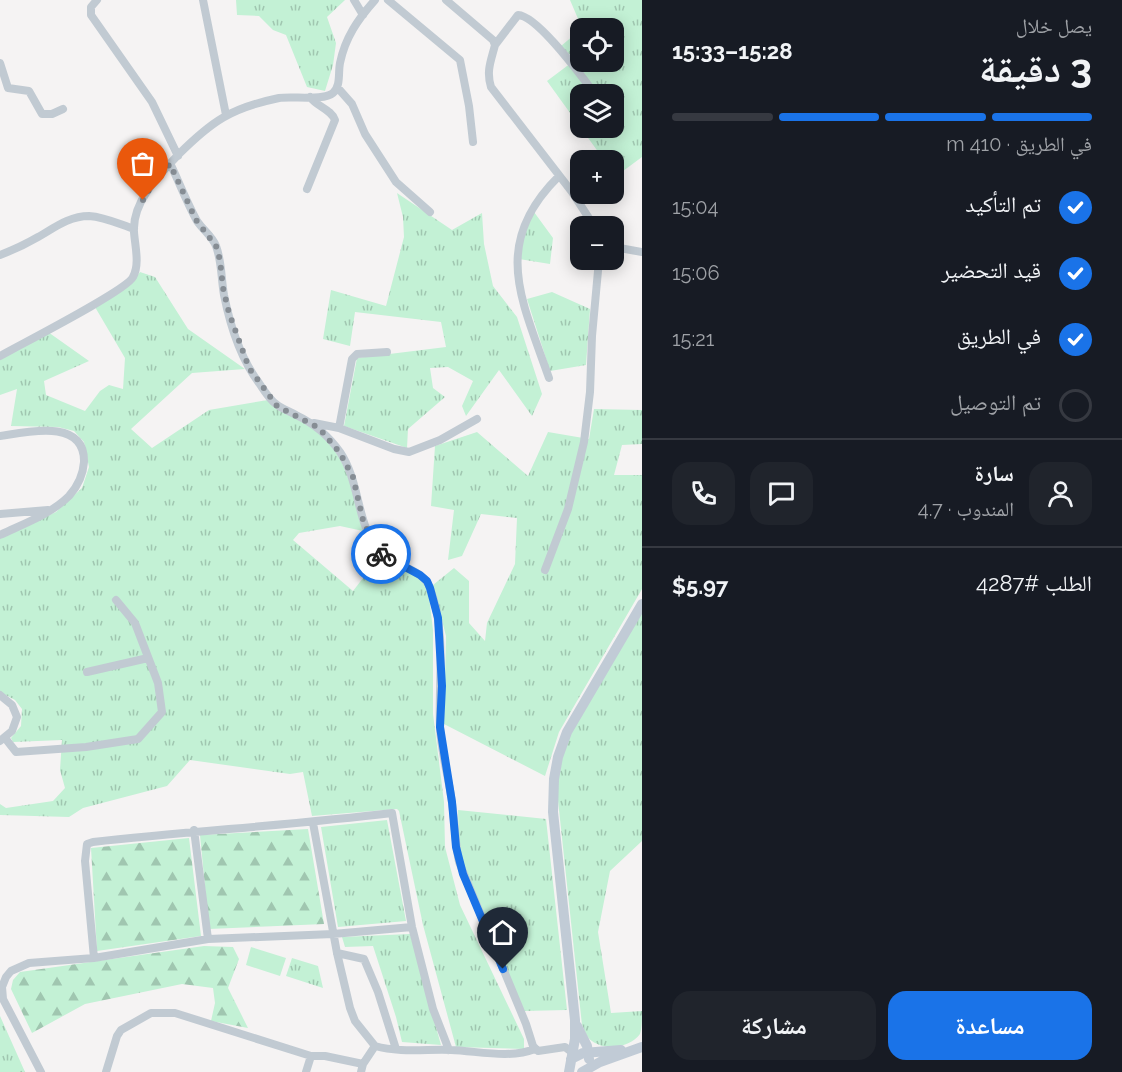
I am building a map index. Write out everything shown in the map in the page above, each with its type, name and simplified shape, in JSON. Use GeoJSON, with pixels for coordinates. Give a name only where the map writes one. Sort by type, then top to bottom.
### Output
{"type":"FeatureCollection","features":[{"type":"Feature","properties":{"kind":"street"},"geometry":{"type":"LineString","coordinates":[[97,0],[91,7],[91,15],[152,102],[178,156]]}},
{"type":"Feature","properties":{"kind":"street"},"geometry":{"type":"LineString","coordinates":[[203,0],[226,115]]}},
{"type":"Feature","properties":{"kind":"street"},"geometry":{"type":"LineString","coordinates":[[354,0],[363,15]]}},
{"type":"Feature","properties":{"kind":"street"},"geometry":{"type":"LineString","coordinates":[[0,356],[112,294],[129,282],[136,267],[134,229],[143,200],[153,183],[200,133],[226,115],[252,105],[281,98],[326,97],[334,92],[337,87],[339,65],[348,37],[375,0]]}},
{"type":"Feature","properties":{"kind":"street"},"geometry":{"type":"LineString","coordinates":[[388,0],[460,60],[473,142]]}},
{"type":"Feature","properties":{"kind":"street"},"geometry":{"type":"LineString","coordinates":[[446,0],[487,34],[495,45]]}},
{"type":"Feature","properties":{"kind":"street"},"geometry":{"type":"LineString","coordinates":[[586,84],[546,35],[528,17],[518,15],[495,45],[488,66],[491,87],[589,216]]}},
{"type":"Feature","properties":{"kind":"street"},"geometry":{"type":"LineString","coordinates":[[0,63],[8,87],[29,91],[42,114],[52,114],[63,109]]}},
{"type":"Feature","properties":{"kind":"street"},"geometry":{"type":"LineString","coordinates":[[337,87],[352,105],[365,134],[396,182],[430,212]]}},
{"type":"Feature","properties":{"kind":"street"},"geometry":{"type":"LineString","coordinates":[[307,189],[335,120],[330,112],[315,104],[310,97]]}},
{"type":"Feature","properties":{"kind":"street"},"geometry":{"type":"LineString","coordinates":[[170,164],[196,220],[216,246],[229,313],[249,368],[277,406],[310,422],[325,433],[346,462],[353,477],[363,520],[376,548],[388,559],[420,575],[427,581],[430,588],[439,630],[442,686],[440,727],[452,802],[456,847],[463,874],[536,1049]]}},
{"type":"Feature","properties":{"kind":"street"},"geometry":{"type":"LineString","coordinates":[[549,378],[519,286],[517,256],[519,240],[527,216],[542,193],[559,176]]}},
{"type":"Feature","properties":{"kind":"street"},"geometry":{"type":"LineString","coordinates":[[0,255],[68,219],[77,217],[104,218],[134,229]]}},
{"type":"Feature","properties":{"kind":"street"},"geometry":{"type":"LineString","coordinates":[[624,249],[642,252]]}},
{"type":"Feature","properties":{"kind":"street"},"geometry":{"type":"LineString","coordinates":[[545,570],[568,509],[584,442],[592,374],[592,336],[598,270]]}},
{"type":"Feature","properties":{"kind":"street"},"geometry":{"type":"LineString","coordinates":[[339,428],[353,356],[360,353],[387,352]]}},
{"type":"Feature","properties":{"kind":"street"},"geometry":{"type":"LineString","coordinates":[[310,422],[339,428],[394,449],[409,452],[440,440],[477,419]]}},
{"type":"Feature","properties":{"kind":"street"},"geometry":{"type":"LineString","coordinates":[[0,436],[50,431],[68,435],[80,444],[84,457],[83,474],[69,496],[52,510],[0,535]]}},
{"type":"Feature","properties":{"kind":"street"},"geometry":{"type":"LineString","coordinates":[[0,514],[52,510]]}},
{"type":"Feature","properties":{"kind":"street"},"geometry":{"type":"LineString","coordinates":[[0,695],[12,705],[17,717],[14,728],[3,739],[16,752],[86,747],[138,739],[162,712],[158,683],[135,622],[116,600]]}},
{"type":"Feature","properties":{"kind":"street"},"geometry":{"type":"LineString","coordinates":[[569,1072],[575,1039],[575,1020],[553,812],[554,779],[558,757],[567,732],[642,604]]}},
{"type":"Feature","properties":{"kind":"street"},"geometry":{"type":"LineString","coordinates":[[87,672],[148,658]]}},
{"type":"Feature","properties":{"kind":"street"},"geometry":{"type":"LineString","coordinates":[[94,958],[85,861],[87,844],[194,830],[314,823],[392,813],[412,927],[433,1009],[449,1050]]}},
{"type":"Feature","properties":{"kind":"street"},"geometry":{"type":"LineString","coordinates":[[314,823],[333,934],[355,1021],[375,1046],[512,1054],[536,1049],[565,1047],[572,1056]]}},
{"type":"Feature","properties":{"kind":"street"},"geometry":{"type":"LineString","coordinates":[[194,830],[208,939]]}},
{"type":"Feature","properties":{"kind":"street"},"geometry":{"type":"LineString","coordinates":[[41,1072],[3,999],[2,987],[6,977],[11,971],[28,963],[94,958],[208,939],[333,934],[412,927]]}},
{"type":"Feature","properties":{"kind":"street"},"geometry":{"type":"LineString","coordinates":[[337,953],[364,959],[378,992],[396,1049]]}},
{"type":"Feature","properties":{"kind":"street"},"geometry":{"type":"LineString","coordinates":[[106,1072],[114,1044],[121,1030],[151,1013],[175,1013],[311,1056],[325,1056],[362,1068],[375,1046]]}},
{"type":"Feature","properties":{"kind":"street"},"geometry":{"type":"LineString","coordinates":[[575,1020],[588,1052],[586,1071]]}},
{"type":"Feature","properties":{"kind":"street"},"geometry":{"type":"LineString","coordinates":[[572,1056],[588,1052],[638,1048]]}},
{"type":"Feature","properties":{"kind":"street"},"geometry":{"type":"LineString","coordinates":[[586,1071],[600,1062],[638,1048]]}},
{"type":"Feature","properties":{"kind":"street"},"geometry":{"type":"LineString","coordinates":[[306,1072],[311,1056]]}},
{"type":"Feature","properties":{"kind":"green space"},"geometry":{"type":"Polygon","coordinates":[[[236,0],[345,0],[327,17],[336,43],[333,65],[325,91],[307,87],[286,35],[273,30],[259,16],[237,15],[236,0]]]}},
{"type":"Feature","properties":{"kind":"green space"},"geometry":{"type":"Polygon","coordinates":[[[570,0],[642,0],[642,157],[624,170],[624,150],[597,150],[588,138],[624,138],[624,84],[570,84],[570,113],[547,81],[570,64],[570,72],[624,72],[624,18],[578,18],[570,0]]]}},
{"type":"Feature","properties":{"kind":"green space"},"geometry":{"type":"Polygon","coordinates":[[[570,38],[570,55],[561,46],[570,38]]]}},
{"type":"Feature","properties":{"kind":"green space"},"geometry":{"type":"Polygon","coordinates":[[[397,193],[452,230],[482,213],[484,244],[493,286],[517,317],[542,394],[532,416],[499,370],[466,416],[462,406],[473,381],[448,367],[430,368],[433,388],[445,397],[408,429],[407,448],[344,426],[357,358],[446,347],[441,322],[355,312],[350,346],[323,339],[331,290],[386,306],[404,237],[403,217],[397,193]]]}},
{"type":"Feature","properties":{"kind":"green space"},"geometry":{"type":"Polygon","coordinates":[[[534,212],[553,238],[550,264],[519,259],[524,232],[534,212]]]}},
{"type":"Feature","properties":{"kind":"green space"},"geometry":{"type":"Polygon","coordinates":[[[140,272],[155,277],[188,329],[245,369],[192,373],[131,429],[152,448],[209,410],[268,400],[279,409],[311,426],[332,447],[346,473],[363,531],[340,526],[299,533],[293,540],[353,591],[377,560],[416,575],[424,581],[429,596],[433,630],[433,714],[444,802],[445,847],[460,905],[524,1039],[524,1049],[456,1047],[423,925],[397,809],[312,816],[303,772],[290,774],[190,760],[167,786],[83,808],[69,817],[0,815],[0,804],[6,808],[53,801],[65,788],[60,770],[62,740],[13,742],[11,738],[21,726],[22,709],[15,700],[0,692],[0,538],[56,512],[82,488],[89,467],[84,442],[74,431],[58,427],[11,426],[17,389],[0,395],[0,360],[48,332],[89,361],[44,381],[46,395],[85,411],[100,391],[109,385],[123,389],[125,358],[95,307],[126,288],[140,272]]]}},
{"type":"Feature","properties":{"kind":"green space"},"geometry":{"type":"Polygon","coordinates":[[[552,292],[590,309],[586,365],[550,371],[527,299],[552,292]]]}},
{"type":"Feature","properties":{"kind":"green space"},"geometry":{"type":"Polygon","coordinates":[[[594,409],[642,410],[642,444],[622,445],[614,475],[642,475],[642,589],[559,732],[545,776],[444,724],[446,636],[433,585],[454,568],[469,581],[469,623],[485,641],[487,623],[515,564],[517,518],[481,514],[462,556],[448,560],[454,510],[431,506],[435,446],[477,432],[528,476],[548,432],[589,439],[594,409]]]}},
{"type":"Feature","properties":{"kind":"green space"},"geometry":{"type":"Polygon","coordinates":[[[642,610],[642,841],[610,871],[598,932],[611,1013],[642,1011],[642,1023],[640,1034],[636,1039],[624,1045],[610,1047],[590,1040],[582,1025],[557,791],[558,769],[574,725],[642,610]]]}},
{"type":"Feature","properties":{"kind":"green space"},"geometry":{"type":"Polygon","coordinates":[[[458,810],[546,819],[567,1010],[524,1011],[462,864],[458,810]]]}},
{"type":"Feature","properties":{"kind":"green space"},"geometry":{"type":"Polygon","coordinates":[[[387,820],[406,921],[338,927],[321,827],[387,820]]]}},
{"type":"Feature","properties":{"kind":"green space"},"geometry":{"type":"Polygon","coordinates":[[[308,829],[324,924],[209,929],[200,835],[308,829]]]}},
{"type":"Feature","properties":{"kind":"green space"},"geometry":{"type":"Polygon","coordinates":[[[189,838],[201,936],[97,951],[91,848],[189,838]]]}},
{"type":"Feature","properties":{"kind":"green space"},"geometry":{"type":"Polygon","coordinates":[[[410,934],[441,1045],[402,1042],[373,946],[345,947],[342,937],[410,934]]]}},
{"type":"Feature","properties":{"kind":"green space"},"geometry":{"type":"Polygon","coordinates":[[[204,946],[233,947],[239,959],[228,988],[248,1028],[211,1021],[215,1003],[213,988],[182,984],[85,1004],[32,1033],[11,989],[13,980],[20,972],[204,946]]]}},
{"type":"Feature","properties":{"kind":"green space"},"geometry":{"type":"Polygon","coordinates":[[[251,947],[286,958],[280,976],[246,965],[251,947]]]}},
{"type":"Feature","properties":{"kind":"green space"},"geometry":{"type":"Polygon","coordinates":[[[292,958],[318,966],[323,988],[286,976],[292,958]]]}},
{"type":"Feature","properties":{"kind":"green space"},"geometry":{"type":"Polygon","coordinates":[[[0,1016],[25,1072],[0,1072],[0,1016]]]}},
{"type":"Feature","properties":{"kind":"way so far"},"geometry":{"type":"LineString","coordinates":[[143,200],[153,183],[170,164],[196,220],[213,239],[216,246],[229,313],[249,368],[277,406],[310,422],[332,440],[353,477],[363,520],[372,541],[381,554]]}},
{"type":"Feature","properties":{"kind":"route"},"geometry":{"type":"LineString","coordinates":[[381,554],[420,575],[427,581],[430,588],[438,618],[442,686],[440,727],[452,802],[456,847],[463,874],[503,969]]}}]}
